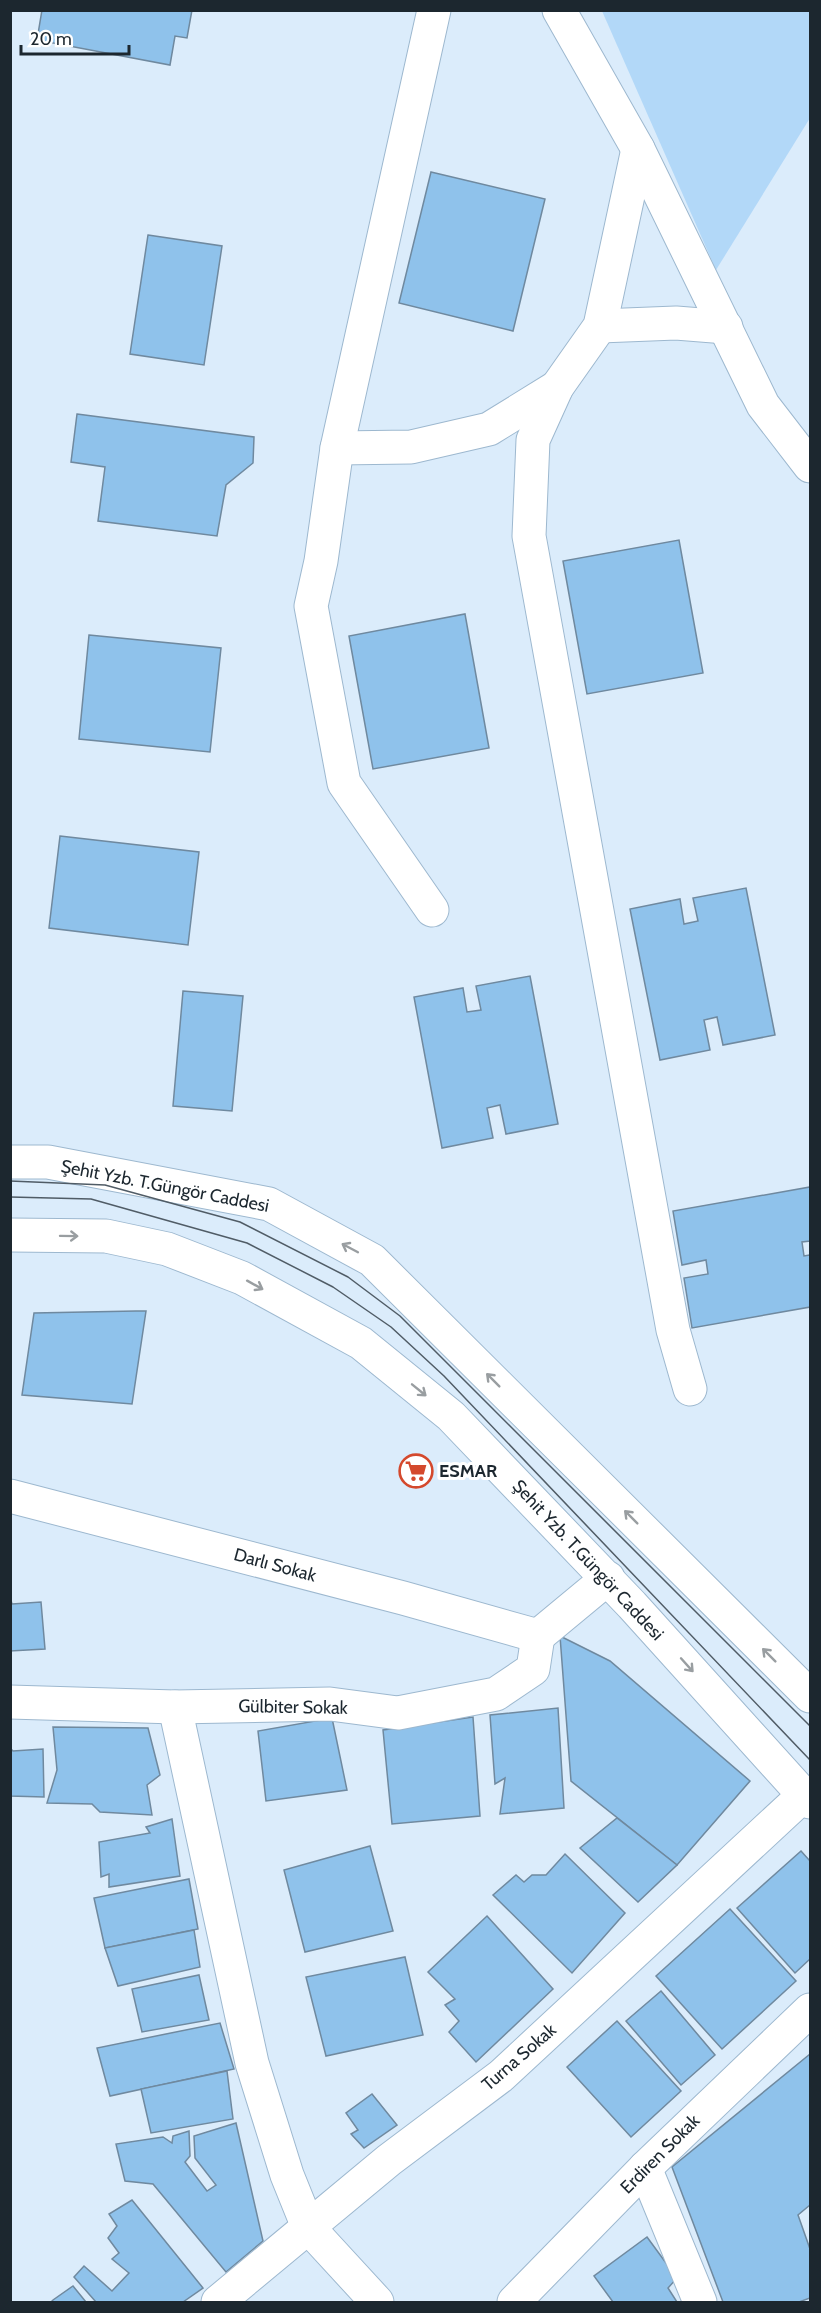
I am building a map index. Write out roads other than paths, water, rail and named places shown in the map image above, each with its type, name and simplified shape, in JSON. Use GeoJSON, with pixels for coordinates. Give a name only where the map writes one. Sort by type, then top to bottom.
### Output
{"type":"FeatureCollection","features":[{"type":"Feature","properties":{"kind":"street"},"geometry":{"type":"LineString","coordinates":[[432,910],[344,783],[311,606],[321,561],[338,448],[434,10]]}},
{"type":"Feature","properties":{"kind":"street"},"geometry":{"type":"LineString","coordinates":[[559,10],[638,149],[763,405],[810,466]]}},
{"type":"Feature","properties":{"kind":"street"},"geometry":{"type":"LineString","coordinates":[[638,149],[600,326],[557,387],[533,440],[529,536],[673,1330],[690,1389]]}},
{"type":"Feature","properties":{"kind":"street"},"geometry":{"type":"LineString","coordinates":[[600,326],[676,323],[726,327]]}},
{"type":"Feature","properties":{"kind":"street"},"geometry":{"type":"LineString","coordinates":[[338,448],[411,447],[489,429],[557,387]]}},
{"type":"Feature","properties":{"kind":"street","name":"Şehit Yzb. T.Güngör Caddesi"},"geometry":{"type":"LineString","coordinates":[[10,1162],[48,1162],[269,1204],[372,1260],[810,1696]]}},
{"type":"Feature","properties":{"kind":"street","name":"Şehit Yzb. T.Güngör Caddesi"},"geometry":{"type":"LineString","coordinates":[[10,1235],[106,1236],[167,1249],[242,1278],[361,1343],[451,1416],[608,1578],[807,1798]]}},
{"type":"Feature","properties":{"kind":"street","name":"Darlı Sokak"},"geometry":{"type":"LineString","coordinates":[[10,1496],[403,1598],[538,1636]]}},
{"type":"Feature","properties":{"kind":"street"},"geometry":{"type":"LineString","coordinates":[[538,1636],[608,1578]]}},
{"type":"Feature","properties":{"kind":"street","name":"Gülbiter Sokak"},"geometry":{"type":"LineString","coordinates":[[10,1702],[175,1707],[330,1704],[398,1713],[496,1694],[533,1669],[538,1636]]}},
{"type":"Feature","properties":{"kind":"street"},"geometry":{"type":"LineString","coordinates":[[175,1707],[252,2063],[287,2175],[308,2227],[377,2302]]}},
{"type":"Feature","properties":{"kind":"street","name":"Turna Sokak"},"geometry":{"type":"LineString","coordinates":[[218,2302],[389,2160],[501,2076],[807,1798]]}},
{"type":"Feature","properties":{"kind":"street","name":"Erdiren Sokak"},"geometry":{"type":"LineString","coordinates":[[514,2302],[645,2168],[810,2010]]}},
{"type":"Feature","properties":{"kind":"street"},"geometry":{"type":"LineString","coordinates":[[645,2168],[700,2302]]}},
{"type":"Feature","properties":{"kind":"tram line"},"geometry":{"type":"LineString","coordinates":[[10,1181],[105,1185],[240,1222],[348,1277],[400,1316],[810,1726]]}},
{"type":"Feature","properties":{"kind":"tram line"},"geometry":{"type":"LineString","coordinates":[[10,1197],[91,1199],[247,1243],[333,1287],[391,1327],[444,1376],[810,1760]]}},
{"type":"Feature","properties":{"kind":"place","name":"ESMAR"},"geometry":{"type":"Point","coordinates":[416,1471]}}]}
